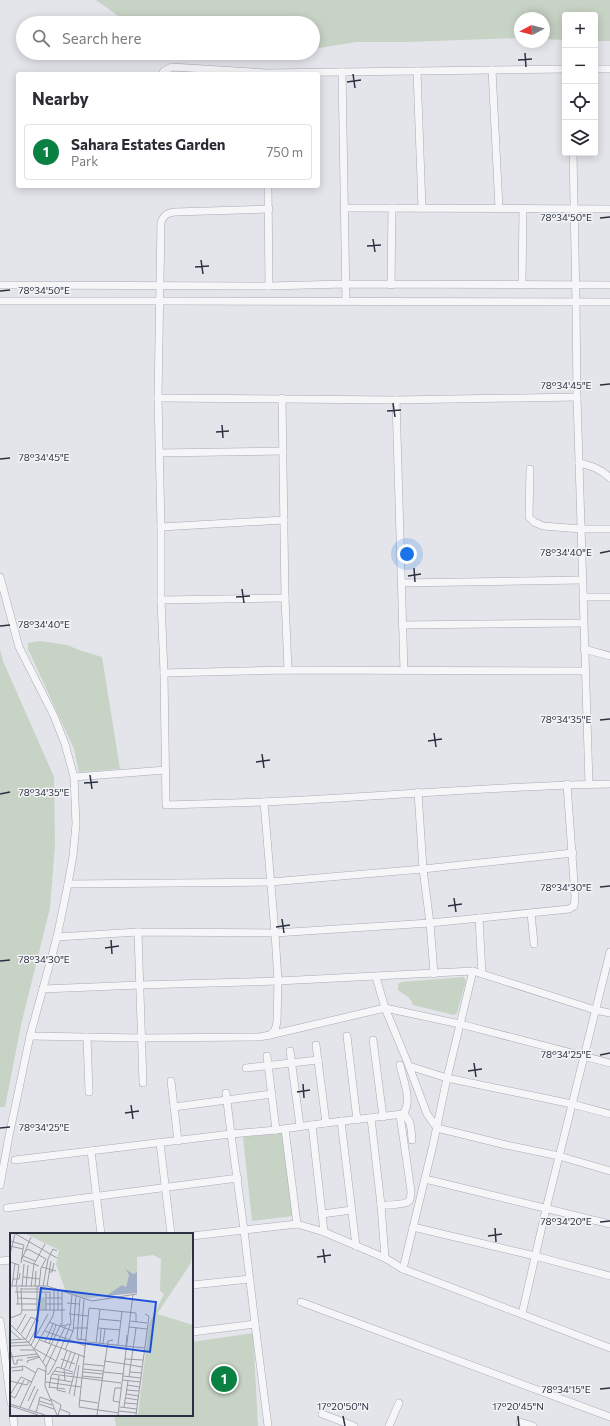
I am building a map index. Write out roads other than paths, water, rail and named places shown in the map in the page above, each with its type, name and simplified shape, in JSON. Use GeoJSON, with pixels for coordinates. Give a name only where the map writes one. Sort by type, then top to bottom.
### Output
{"type":"FeatureCollection","features":[{"type":"Feature","properties":{"kind":"street"},"geometry":{"type":"LineString","coordinates":[[163,72],[172,67],[250,72]]}},
{"type":"Feature","properties":{"kind":"street"},"geometry":{"type":"LineString","coordinates":[[320,72],[562,69]]}},
{"type":"Feature","properties":{"kind":"street"},"geometry":{"type":"LineString","coordinates":[[598,69],[610,69]]}},
{"type":"Feature","properties":{"kind":"street"},"geometry":{"type":"LineString","coordinates":[[492,70],[498,208]]}},
{"type":"Feature","properties":{"kind":"street"},"geometry":{"type":"LineString","coordinates":[[417,71],[422,208]]}},
{"type":"Feature","properties":{"kind":"street"},"geometry":{"type":"LineString","coordinates":[[342,72],[346,302]]}},
{"type":"Feature","properties":{"kind":"street"},"geometry":{"type":"LineString","coordinates":[[573,156],[577,397],[580,463],[584,671],[589,784]]}},
{"type":"Feature","properties":{"kind":"street"},"geometry":{"type":"LineString","coordinates":[[268,188],[269,286]]}},
{"type":"Feature","properties":{"kind":"street"},"geometry":{"type":"LineString","coordinates":[[345,208],[610,208]]}},
{"type":"Feature","properties":{"kind":"street"},"geometry":{"type":"LineString","coordinates":[[391,285],[392,208]]}},
{"type":"Feature","properties":{"kind":"street"},"geometry":{"type":"LineString","coordinates":[[522,284],[523,208]]}},
{"type":"Feature","properties":{"kind":"street"},"geometry":{"type":"LineString","coordinates":[[269,209],[175,212],[164,216],[161,222],[158,398],[166,805],[264,802],[567,784],[610,784]]}},
{"type":"Feature","properties":{"kind":"street"},"geometry":{"type":"LineString","coordinates":[[0,286],[269,286],[345,284],[610,285]]}},
{"type":"Feature","properties":{"kind":"street"},"geometry":{"type":"LineString","coordinates":[[0,301],[160,300],[610,302]]}},
{"type":"Feature","properties":{"kind":"street"},"geometry":{"type":"LineString","coordinates":[[158,398],[396,400],[577,397]]}},
{"type":"Feature","properties":{"kind":"street"},"geometry":{"type":"LineString","coordinates":[[282,398],[285,598],[288,670]]}},
{"type":"Feature","properties":{"kind":"street"},"geometry":{"type":"LineString","coordinates":[[396,400],[404,671]]}},
{"type":"Feature","properties":{"kind":"street"},"geometry":{"type":"LineString","coordinates":[[159,453],[283,451]]}},
{"type":"Feature","properties":{"kind":"street"},"geometry":{"type":"LineString","coordinates":[[580,463],[594,466],[603,471],[610,478]]}},
{"type":"Feature","properties":{"kind":"street"},"geometry":{"type":"LineString","coordinates":[[530,469],[529,517],[534,522],[543,526],[581,529],[610,529]]}},
{"type":"Feature","properties":{"kind":"street"},"geometry":{"type":"LineString","coordinates":[[161,527],[284,520]]}},
{"type":"Feature","properties":{"kind":"street"},"geometry":{"type":"LineString","coordinates":[[0,577],[20,647],[60,730],[74,777],[76,824],[73,856],[68,884],[56,937],[30,1036],[0,1185]]}},
{"type":"Feature","properties":{"kind":"street"},"geometry":{"type":"LineString","coordinates":[[401,583],[582,580]]}},
{"type":"Feature","properties":{"kind":"street"},"geometry":{"type":"LineString","coordinates":[[583,597],[610,596]]}},
{"type":"Feature","properties":{"kind":"street"},"geometry":{"type":"LineString","coordinates":[[161,600],[285,598]]}},
{"type":"Feature","properties":{"kind":"street"},"geometry":{"type":"LineString","coordinates":[[402,625],[583,623]]}},
{"type":"Feature","properties":{"kind":"street"},"geometry":{"type":"LineString","coordinates":[[584,649],[610,656]]}},
{"type":"Feature","properties":{"kind":"street"},"geometry":{"type":"LineString","coordinates":[[164,673],[288,670],[584,671]]}},
{"type":"Feature","properties":{"kind":"street"},"geometry":{"type":"LineString","coordinates":[[74,777],[166,770]]}},
{"type":"Feature","properties":{"kind":"street"},"geometry":{"type":"LineString","coordinates":[[56,937],[138,932],[275,933],[430,923],[569,909],[574,906],[575,897],[567,784]]}},
{"type":"Feature","properties":{"kind":"street"},"geometry":{"type":"LineString","coordinates":[[418,792],[422,869],[430,923],[434,974]]}},
{"type":"Feature","properties":{"kind":"street"},"geometry":{"type":"LineString","coordinates":[[30,1036],[142,1038],[259,1037],[270,1035],[275,1030],[277,1022],[278,981],[264,802]]}},
{"type":"Feature","properties":{"kind":"street"},"geometry":{"type":"LineString","coordinates":[[68,884],[271,882],[422,869],[573,853]]}},
{"type":"Feature","properties":{"kind":"street"},"geometry":{"type":"LineString","coordinates":[[531,913],[534,944]]}},
{"type":"Feature","properties":{"kind":"street"},"geometry":{"type":"LineString","coordinates":[[479,918],[482,974]]}},
{"type":"Feature","properties":{"kind":"street"},"geometry":{"type":"LineString","coordinates":[[138,932],[142,1038],[142,1084]]}},
{"type":"Feature","properties":{"kind":"street"},"geometry":{"type":"LineString","coordinates":[[522,1314],[546,1209],[610,955]]}},
{"type":"Feature","properties":{"kind":"street"},"geometry":{"type":"LineString","coordinates":[[43,989],[140,984],[278,981],[473,972],[595,1010],[610,1013]]}},
{"type":"Feature","properties":{"kind":"street"},"geometry":{"type":"LineString","coordinates":[[403,1269],[437,1128],[446,1078],[473,972]]}},
{"type":"Feature","properties":{"kind":"street"},"geometry":{"type":"LineString","coordinates":[[376,977],[385,1008],[427,1114],[437,1128],[559,1156],[610,1171]]}},
{"type":"Feature","properties":{"kind":"street"},"geometry":{"type":"LineString","coordinates":[[264,1036],[385,1008],[460,1024],[610,1063]]}},
{"type":"Feature","properties":{"kind":"street"},"geometry":{"type":"LineString","coordinates":[[347,1036],[357,1120]]}},
{"type":"Feature","properties":{"kind":"street"},"geometry":{"type":"LineString","coordinates":[[87,1037],[89,1092]]}},
{"type":"Feature","properties":{"kind":"street"},"geometry":{"type":"LineString","coordinates":[[373,1040],[383,1117]]}},
{"type":"Feature","properties":{"kind":"street"},"geometry":{"type":"LineString","coordinates":[[316,1045],[326,1123]]}},
{"type":"Feature","properties":{"kind":"street"},"geometry":{"type":"LineString","coordinates":[[290,1051],[300,1126]]}},
{"type":"Feature","properties":{"kind":"street"},"geometry":{"type":"LineString","coordinates":[[267,1056],[276,1130]]}},
{"type":"Feature","properties":{"kind":"street"},"geometry":{"type":"LineString","coordinates":[[246,1068],[318,1060]]}},
{"type":"Feature","properties":{"kind":"street"},"geometry":{"type":"LineString","coordinates":[[381,1205],[404,1203],[410,1198],[411,1191],[402,1115],[407,1109],[407,1100],[400,1065]]}},
{"type":"Feature","properties":{"kind":"street"},"geometry":{"type":"LineString","coordinates":[[409,1066],[446,1078],[572,1104],[610,1114]]}},
{"type":"Feature","properties":{"kind":"street"},"geometry":{"type":"LineString","coordinates":[[171,1081],[178,1140]]}},
{"type":"Feature","properties":{"kind":"street"},"geometry":{"type":"LineString","coordinates":[[174,1107],[227,1096],[272,1094]]}},
{"type":"Feature","properties":{"kind":"street"},"geometry":{"type":"LineString","coordinates":[[227,1096],[268,1426]]}},
{"type":"Feature","properties":{"kind":"street"},"geometry":{"type":"LineString","coordinates":[[14,1160],[402,1115],[407,1117],[411,1125],[412,1140]]}},
{"type":"Feature","properties":{"kind":"street"},"geometry":{"type":"LineString","coordinates":[[371,1118],[381,1205],[385,1258]]}},
{"type":"Feature","properties":{"kind":"street"},"geometry":{"type":"LineString","coordinates":[[341,1122],[356,1246]]}},
{"type":"Feature","properties":{"kind":"street"},"geometry":{"type":"LineString","coordinates":[[312,1125],[324,1232]]}},
{"type":"Feature","properties":{"kind":"street"},"geometry":{"type":"LineString","coordinates":[[285,1129],[297,1224]]}},
{"type":"Feature","properties":{"kind":"street"},"geometry":{"type":"LineString","coordinates":[[160,1143],[171,1233]]}},
{"type":"Feature","properties":{"kind":"street"},"geometry":{"type":"LineString","coordinates":[[91,1151],[101,1233]]}},
{"type":"Feature","properties":{"kind":"street"},"geometry":{"type":"LineString","coordinates":[[7,1208],[238,1178]]}},
{"type":"Feature","properties":{"kind":"street"},"geometry":{"type":"LineString","coordinates":[[425,1179],[610,1224]]}},
{"type":"Feature","properties":{"kind":"street"},"geometry":{"type":"LineString","coordinates":[[322,1214],[352,1210]]}},
{"type":"Feature","properties":{"kind":"street"},"geometry":{"type":"LineString","coordinates":[[193,1236],[297,1224],[324,1232],[385,1258],[403,1269],[610,1348]]}},
{"type":"Feature","properties":{"kind":"street"},"geometry":{"type":"LineString","coordinates":[[413,1227],[535,1256],[610,1276]]}},
{"type":"Feature","properties":{"kind":"street"},"geometry":{"type":"LineString","coordinates":[[0,1261],[10,1260]]}},
{"type":"Feature","properties":{"kind":"street"},"geometry":{"type":"LineString","coordinates":[[193,1285],[250,1279]]}},
{"type":"Feature","properties":{"kind":"street"},"geometry":{"type":"LineString","coordinates":[[301,1302],[610,1417]]}},
{"type":"Feature","properties":{"kind":"street"},"geometry":{"type":"LineString","coordinates":[[0,1321],[5,1348],[10,1394]]}},
{"type":"Feature","properties":{"kind":"street"},"geometry":{"type":"LineString","coordinates":[[193,1332],[255,1324]]}},
{"type":"Feature","properties":{"kind":"street"},"geometry":{"type":"LineString","coordinates":[[389,1426],[399,1403]]}},
{"type":"Feature","properties":{"kind":"street"},"geometry":{"type":"LineString","coordinates":[[322,1414],[354,1426]]}},
{"type":"Feature","properties":{"kind":"street"},"geometry":{"type":"LineString","coordinates":[[13,1416],[14,1426]]}},
{"type":"Feature","properties":{"kind":"street"},"geometry":{"type":"LineString","coordinates":[[48,1416],[49,1426]]}},
{"type":"Feature","properties":{"kind":"street"},"geometry":{"type":"LineString","coordinates":[[520,1422],[533,1426]]}},
{"type":"Feature","properties":{"kind":"place","name":"Sahara Estates Garden"},"geometry":{"type":"Point","coordinates":[224,1379]}}]}
